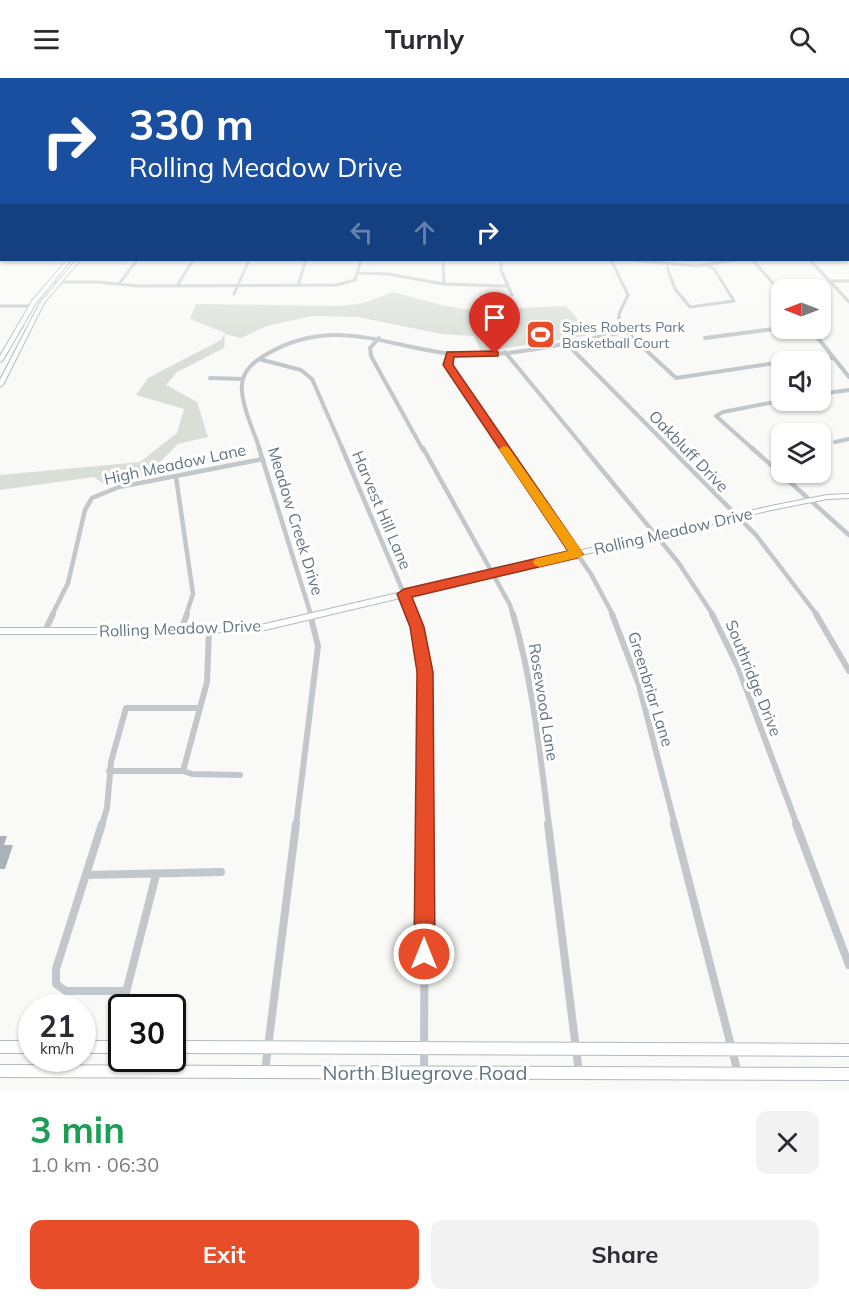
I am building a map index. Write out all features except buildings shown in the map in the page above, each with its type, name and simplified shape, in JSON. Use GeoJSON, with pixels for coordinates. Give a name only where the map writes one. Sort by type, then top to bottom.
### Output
{"type":"FeatureCollection","features":[{"type":"Feature","properties":{"kind":"main road"},"geometry":{"type":"LineString","coordinates":[[0,360],[31,306],[66,263]]}},
{"type":"Feature","properties":{"kind":"main road"},"geometry":{"type":"LineString","coordinates":[[0,385],[41,305],[75,263]]}},
{"type":"Feature","properties":{"kind":"main road"},"geometry":{"type":"LineString","coordinates":[[31,306],[41,305]]}},
{"type":"Feature","properties":{"kind":"main road"},"geometry":{"type":"LineString","coordinates":[[7,347],[20,346]]}},
{"type":"Feature","properties":{"kind":"main road","name":"Rolling Meadow Drive"},"geometry":{"type":"LineString","coordinates":[[0,631],[181,631],[265,627],[736,516],[810,501],[849,496]]}},
{"type":"Feature","properties":{"kind":"main road"},"geometry":{"type":"LineString","coordinates":[[0,1047],[18,1047]]}},
{"type":"Feature","properties":{"kind":"main road","name":"North Bluegrove Road"},"geometry":{"type":"LineString","coordinates":[[186,1047],[849,1050]]}},
{"type":"Feature","properties":{"kind":"main road","name":"North Bluegrove Road"},"geometry":{"type":"LineString","coordinates":[[0,1071],[849,1074]]}},
{"type":"Feature","properties":{"kind":"street"},"geometry":{"type":"LineString","coordinates":[[119,284],[135,263]]}},
{"type":"Feature","properties":{"kind":"street"},"geometry":{"type":"LineString","coordinates":[[177,286],[191,263]]}},
{"type":"Feature","properties":{"kind":"street"},"geometry":{"type":"LineString","coordinates":[[234,294],[247,263]]}},
{"type":"Feature","properties":{"kind":"street"},"geometry":{"type":"LineString","coordinates":[[298,285],[305,263]]}},
{"type":"Feature","properties":{"kind":"street"},"geometry":{"type":"LineString","coordinates":[[50,282],[177,286],[328,285],[350,282],[359,273],[360,263]]}},
{"type":"Feature","properties":{"kind":"street"},"geometry":{"type":"LineString","coordinates":[[443,263],[444,285]]}},
{"type":"Feature","properties":{"kind":"street"},"geometry":{"type":"LineString","coordinates":[[501,263],[501,270],[507,280],[506,286],[512,295]]}},
{"type":"Feature","properties":{"kind":"street"},"geometry":{"type":"LineString","coordinates":[[613,263],[628,295],[619,314],[620,326],[676,378],[771,364]]}},
{"type":"Feature","properties":{"kind":"street"},"geometry":{"type":"LineString","coordinates":[[646,263],[689,268],[717,263]]}},
{"type":"Feature","properties":{"kind":"street"},"geometry":{"type":"LineString","coordinates":[[756,263],[771,281]]}},
{"type":"Feature","properties":{"kind":"street"},"geometry":{"type":"LineString","coordinates":[[813,263],[828,279]]}},
{"type":"Feature","properties":{"kind":"street"},"geometry":{"type":"LineString","coordinates":[[667,267],[670,278],[685,305],[690,307],[734,301],[714,269],[707,265]]}},
{"type":"Feature","properties":{"kind":"street"},"geometry":{"type":"LineString","coordinates":[[359,273],[387,274],[444,285],[506,286]]}},
{"type":"Feature","properties":{"kind":"street"},"geometry":{"type":"LineString","coordinates":[[831,281],[849,281]]}},
{"type":"Feature","properties":{"kind":"street"},"geometry":{"type":"LineString","coordinates":[[831,282],[849,302]]}},
{"type":"Feature","properties":{"kind":"street"},"geometry":{"type":"LineString","coordinates":[[0,306],[31,306]]}},
{"type":"Feature","properties":{"kind":"street"},"geometry":{"type":"LineString","coordinates":[[705,338],[771,329]]}},
{"type":"Feature","properties":{"kind":"street"},"geometry":{"type":"LineString","coordinates":[[210,378],[242,379],[244,373],[259,359],[280,345],[316,336],[346,334],[379,338],[450,354],[476,355],[625,332]]}},
{"type":"Feature","properties":{"kind":"street","name":"Rosewood Lane"},"geometry":{"type":"LineString","coordinates":[[379,338],[370,348],[371,356],[492,573],[514,617],[530,678],[579,1072]]}},
{"type":"Feature","properties":{"kind":"street"},"geometry":{"type":"LineString","coordinates":[[818,339],[849,377]]}},
{"type":"Feature","properties":{"kind":"street","name":"Oakbluff Drive"},"geometry":{"type":"LineString","coordinates":[[566,342],[756,535],[812,607],[849,671]]}},
{"type":"Feature","properties":{"kind":"street","name":"Southridge Drive"},"geometry":{"type":"LineString","coordinates":[[505,352],[657,535],[699,592],[726,639],[849,965]]}},
{"type":"Feature","properties":{"kind":"street","name":"Greenbriar Lane"},"geometry":{"type":"LineString","coordinates":[[450,354],[447,360],[450,370],[599,587],[632,664],[738,1073]]}},
{"type":"Feature","properties":{"kind":"street","name":"Harvest Hill Lane"},"geometry":{"type":"LineString","coordinates":[[259,359],[301,370],[312,379],[417,627],[425,672],[424,1072]]}},
{"type":"Feature","properties":{"kind":"street","name":"Meadow Creek Drive"},"geometry":{"type":"LineString","coordinates":[[242,379],[243,396],[316,632],[318,646],[265,1071]]}},
{"type":"Feature","properties":{"kind":"street"},"geometry":{"type":"LineString","coordinates":[[831,392],[849,390]]}},
{"type":"Feature","properties":{"kind":"street"},"geometry":{"type":"LineString","coordinates":[[771,403],[723,412],[716,416],[849,536]]}},
{"type":"Feature","properties":{"kind":"street"},"geometry":{"type":"LineString","coordinates":[[835,442],[849,439]]}},
{"type":"Feature","properties":{"kind":"street","name":"High Meadow Lane"},"geometry":{"type":"LineString","coordinates":[[45,631],[68,583],[87,503],[105,491],[263,459]]}},
{"type":"Feature","properties":{"kind":"street"},"geometry":{"type":"LineString","coordinates":[[176,477],[193,594],[181,631]]}},
{"type":"Feature","properties":{"kind":"street"},"geometry":{"type":"LineString","coordinates":[[183,771],[207,682],[210,630]]}},
{"type":"Feature","properties":{"kind":"street"},"geometry":{"type":"LineString","coordinates":[[126,991],[66,991],[56,984],[56,969],[107,808],[109,771],[126,708],[200,708]]}},
{"type":"Feature","properties":{"kind":"street"},"geometry":{"type":"LineString","coordinates":[[109,771],[183,771],[192,774],[240,775]]}},
{"type":"Feature","properties":{"kind":"street"},"geometry":{"type":"LineString","coordinates":[[86,875],[221,872]]}},
{"type":"Feature","properties":{"kind":"street"},"geometry":{"type":"LineString","coordinates":[[125,994],[156,875]]}},
{"type":"Feature","properties":{"kind":"shaded area"},"geometry":{"type":"Polygon","coordinates":[[[393,292],[441,305],[471,310],[566,306],[591,335],[481,352],[474,336],[441,334],[358,317],[312,316],[267,326],[241,338],[225,334],[224,348],[177,372],[166,385],[197,402],[208,437],[178,444],[146,476],[105,485],[94,477],[0,490],[0,475],[140,462],[177,433],[184,409],[136,395],[148,378],[221,340],[225,333],[190,319],[196,304],[342,306],[364,303],[393,292]]]}},
{"type":"Feature","properties":{"kind":"slow traffic"},"geometry":{"type":"LineString","coordinates":[[504,449],[577,554],[539,562]]}},
{"type":"Feature","properties":{"kind":"place","name":"Spies Roberts Park Basketball Court"},"geometry":{"type":"Point","coordinates":[541,335]}},
{"type":"Feature","properties":{"kind":"route"},"geometry":{"type":"LineString","coordinates":[[424,954],[425,672],[417,627],[404,594],[577,554],[450,370],[447,360],[450,354],[495,354]]}}]}
